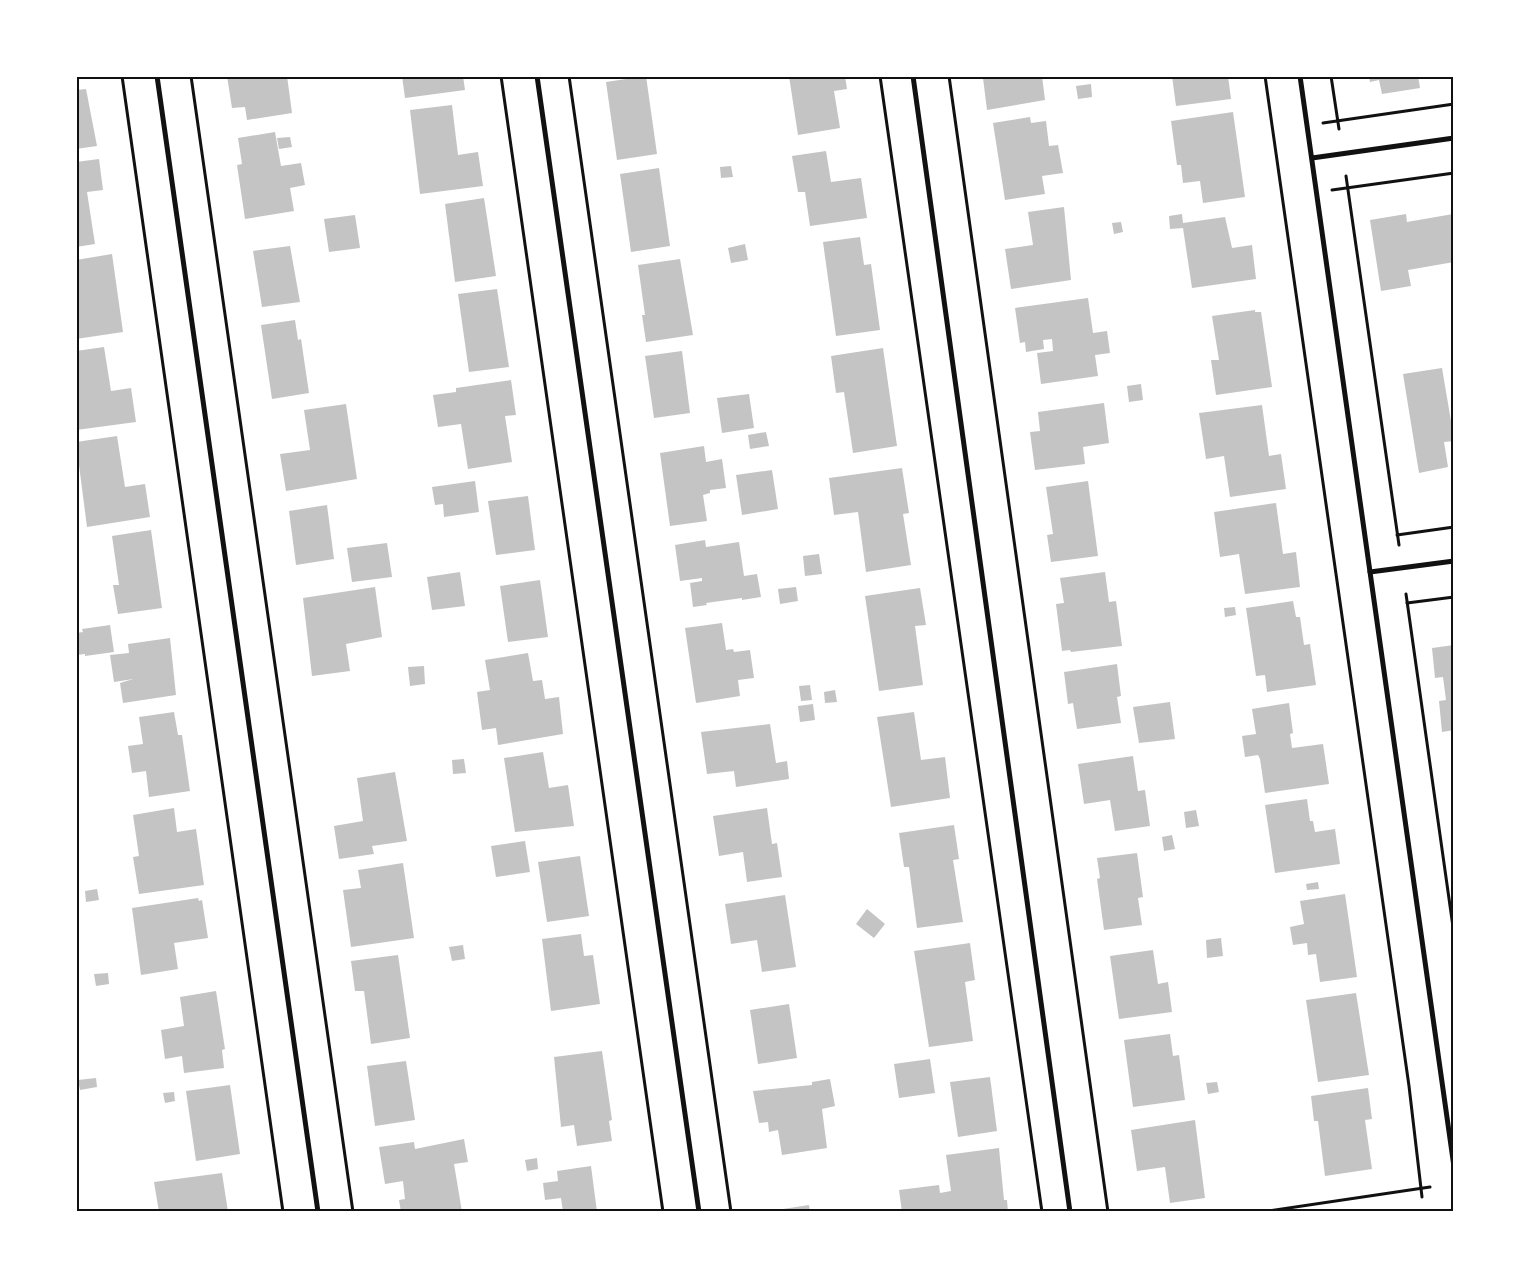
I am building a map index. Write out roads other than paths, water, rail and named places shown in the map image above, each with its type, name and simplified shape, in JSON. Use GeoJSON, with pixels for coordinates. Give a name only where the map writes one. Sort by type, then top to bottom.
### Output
{"type":"FeatureCollection","features":[{"type":"Feature","properties":{"kind":"street"},"geometry":{"type":"LineString","coordinates":[[156,76],[318,1212]]}},
{"type":"Feature","properties":{"kind":"street"},"geometry":{"type":"LineString","coordinates":[[537,76],[699,1212]]}},
{"type":"Feature","properties":{"kind":"street"},"geometry":{"type":"LineString","coordinates":[[913,76],[1070,1212]]}},
{"type":"Feature","properties":{"kind":"street"},"geometry":{"type":"LineString","coordinates":[[1300,76],[1454,1167]]}},
{"type":"Feature","properties":{"kind":"street"},"geometry":{"type":"LineString","coordinates":[[1312,158],[1454,138]]}},
{"type":"Feature","properties":{"kind":"street"},"geometry":{"type":"LineString","coordinates":[[1370,572],[1454,561]]}}]}
